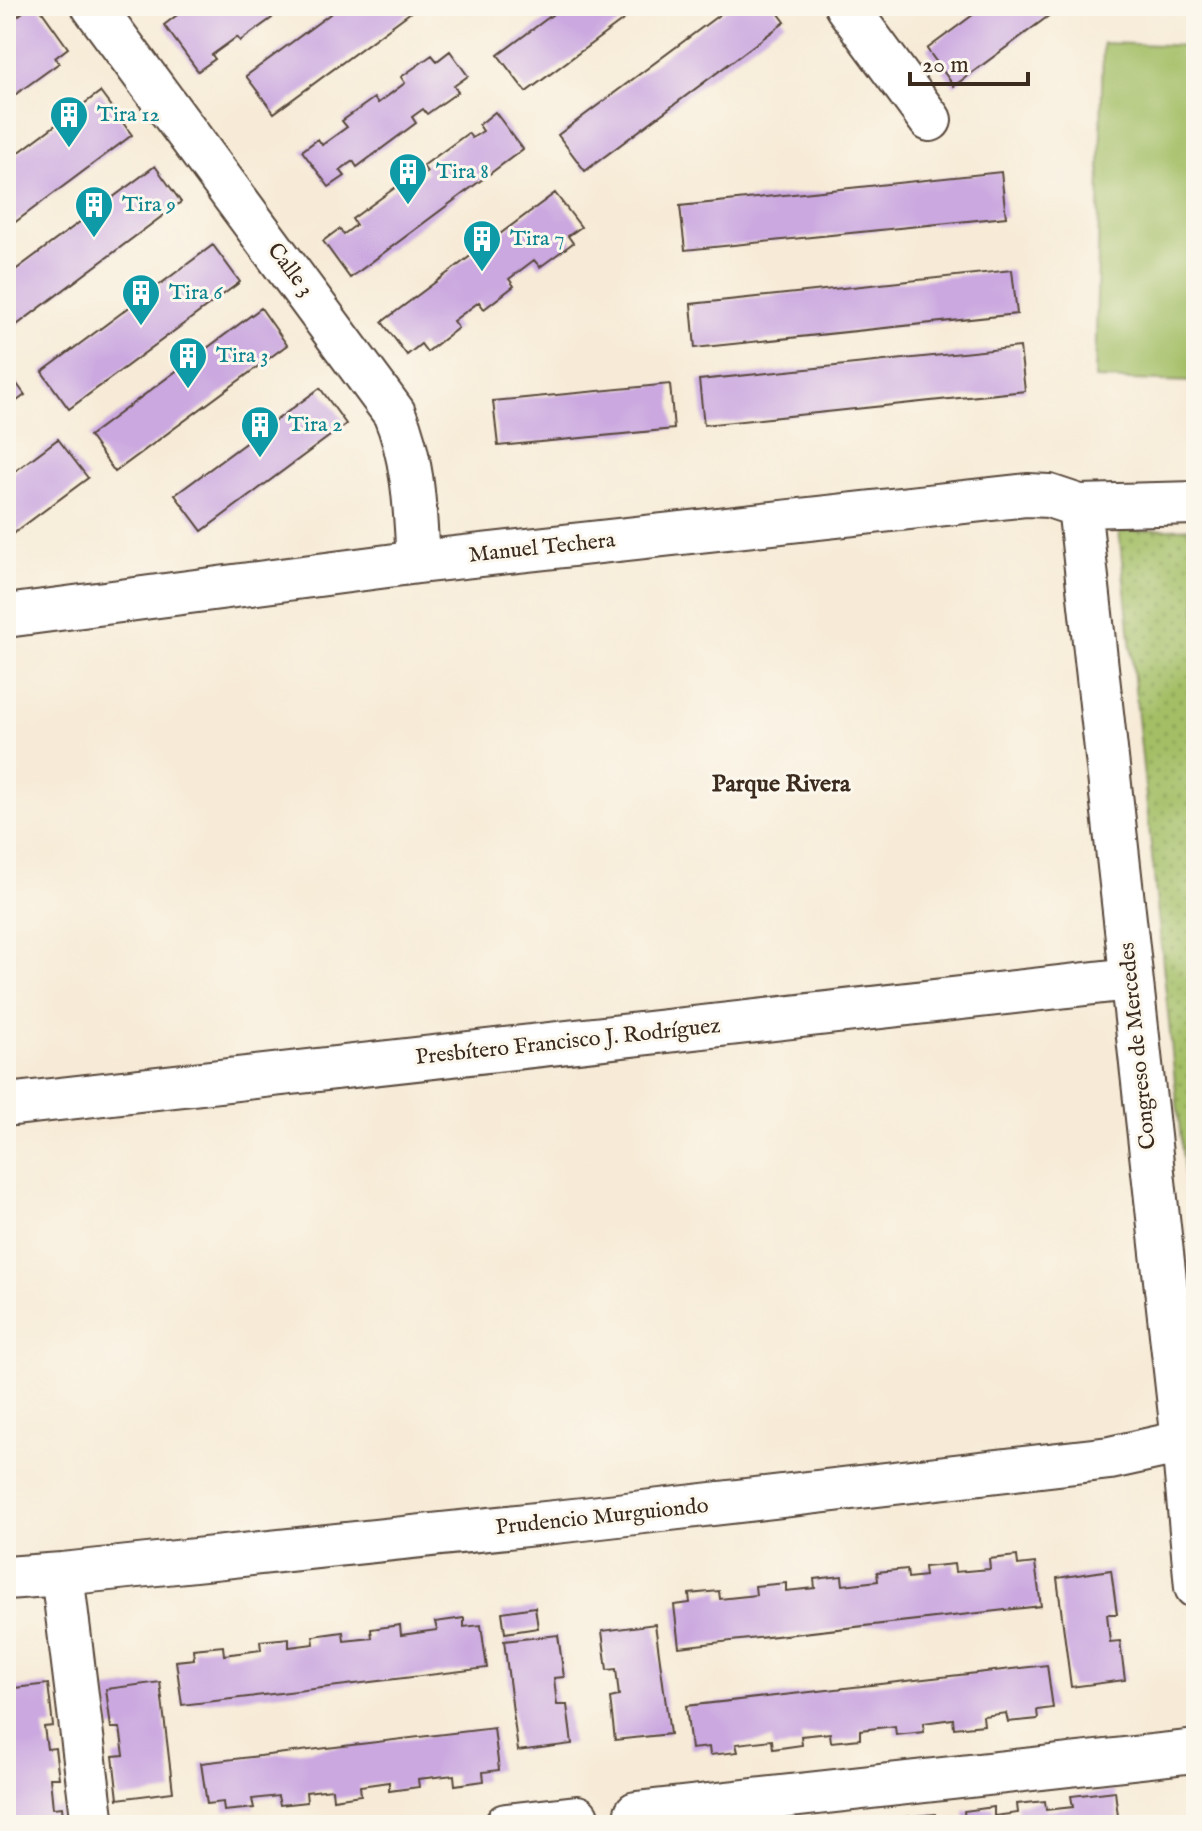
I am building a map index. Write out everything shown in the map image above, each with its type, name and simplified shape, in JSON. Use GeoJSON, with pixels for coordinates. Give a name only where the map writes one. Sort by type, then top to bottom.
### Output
{"type":"FeatureCollection","features":[{"type":"Feature","properties":{"kind":"street","name":"Calle 3"},"geometry":{"type":"LineString","coordinates":[[93,6],[394,413],[404,436],[413,487],[418,562]]}},
{"type":"Feature","properties":{"kind":"street"},"geometry":{"type":"LineString","coordinates":[[846,6],[930,120]]}},
{"type":"Feature","properties":{"kind":"street","name":"Manuel Techera"},"geometry":{"type":"LineString","coordinates":[[6,616],[418,562],[1027,495],[1049,496],[1079,506],[1196,503]]}},
{"type":"Feature","properties":{"kind":"street","name":"Congreso de Mercedes"},"geometry":{"type":"LineString","coordinates":[[1079,506],[1130,979],[1190,1441],[1196,1587]]}},
{"type":"Feature","properties":{"kind":"street","name":"Presbítero Francisco J. Rodríguez"},"geometry":{"type":"LineString","coordinates":[[6,1105],[1130,979]]}},
{"type":"Feature","properties":{"kind":"street","name":"Prudencio Murguiondo"},"geometry":{"type":"LineString","coordinates":[[6,1578],[567,1521],[1095,1460],[1190,1441]]}},
{"type":"Feature","properties":{"kind":"street"},"geometry":{"type":"LineString","coordinates":[[62,1574],[93,1825]]}},
{"type":"Feature","properties":{"kind":"street"},"geometry":{"type":"LineString","coordinates":[[636,1813],[1196,1751]]}},
{"type":"Feature","properties":{"kind":"street"},"geometry":{"type":"LineString","coordinates":[[506,1825],[577,1817]]}},
{"type":"Feature","properties":{"kind":"green space"},"geometry":{"type":"Polygon","coordinates":[[[1103,43],[1196,46],[1196,382],[1095,379],[1103,43]]]}},
{"type":"Feature","properties":{"kind":"green space"},"geometry":{"type":"Polygon","coordinates":[[[1196,528],[1196,1289],[1119,531],[1196,528]]]}},
{"type":"Feature","properties":{"kind":"building"},"geometry":{"type":"Polygon","coordinates":[[[31,6],[38,6],[68,48],[55,58],[59,63],[12,97],[8,92],[6,94],[6,25],[31,6]]]}},
{"type":"Feature","properties":{"kind":"building"},"geometry":{"type":"Polygon","coordinates":[[[189,6],[278,6],[268,13],[272,18],[240,41],[237,37],[212,55],[215,59],[198,71],[164,25],[189,6]]]}},
{"type":"Feature","properties":{"kind":"building"},"geometry":{"type":"Polygon","coordinates":[[[341,6],[419,6],[274,113],[246,76],[341,6]]]}},
{"type":"Feature","properties":{"kind":"building"},"geometry":{"type":"Polygon","coordinates":[[[564,6],[642,6],[526,92],[498,55],[564,6]]]}},
{"type":"Feature","properties":{"kind":"building"},"geometry":{"type":"Polygon","coordinates":[[[731,6],[773,6],[785,22],[585,171],[558,135],[731,6]]]}},
{"type":"Feature","properties":{"kind":"building"},"geometry":{"type":"Polygon","coordinates":[[[985,6],[1062,6],[954,86],[927,49],[985,6]]]}},
{"type":"Feature","properties":{"kind":"building"},"geometry":{"type":"Polygon","coordinates":[[[450,51],[468,76],[454,86],[458,92],[427,114],[423,109],[412,117],[416,123],[357,167],[353,161],[340,170],[345,176],[329,187],[302,151],[318,139],[322,145],[347,127],[342,121],[374,98],[378,103],[405,83],[401,77],[432,55],[437,61],[450,51]]]}},
{"type":"Feature","properties":{"kind":"building","name":"Tira 12"},"geometry":{"type":"Polygon","coordinates":[[[100,92],[132,135],[6,229],[6,162],[100,92]]]}},
{"type":"Feature","properties":{"kind":"building","name":"Tira 8"},"geometry":{"type":"Polygon","coordinates":[[[495,112],[523,149],[350,278],[323,241],[339,229],[344,234],[356,225],[352,219],[396,187],[400,192],[427,172],[423,166],[468,133],[472,138],[483,131],[479,125],[495,112]]]}},
{"type":"Feature","properties":{"kind":"building","name":"Tira 9"},"geometry":{"type":"Polygon","coordinates":[[[155,166],[181,202],[10,330],[6,325],[6,277],[155,166]]]}},
{"type":"Feature","properties":{"kind":"building"},"geometry":{"type":"Polygon","coordinates":[[[1001,172],[1006,217],[685,250],[680,206],[1001,172]]]}},
{"type":"Feature","properties":{"kind":"building","name":"Tira 7"},"geometry":{"type":"Polygon","coordinates":[[[555,193],[581,227],[568,236],[573,243],[540,267],[534,260],[509,279],[514,286],[484,309],[479,302],[453,321],[458,328],[427,352],[421,344],[407,355],[382,322],[555,193]]]}},
{"type":"Feature","properties":{"kind":"building","name":"Tira 6"},"geometry":{"type":"Polygon","coordinates":[[[213,245],[240,282],[69,409],[42,372],[213,245]]]}},
{"type":"Feature","properties":{"kind":"building"},"geometry":{"type":"Polygon","coordinates":[[[1012,270],[1017,314],[695,348],[691,304],[1012,270]]]}},
{"type":"Feature","properties":{"kind":"building","name":"Tira 3"},"geometry":{"type":"Polygon","coordinates":[[[261,308],[287,345],[115,472],[89,436],[261,308]]]}},
{"type":"Feature","properties":{"kind":"building"},"geometry":{"type":"Polygon","coordinates":[[[1020,347],[1025,391],[704,425],[699,380],[1020,347]]]}},
{"type":"Feature","properties":{"kind":"building"},"geometry":{"type":"Polygon","coordinates":[[[6,369],[25,395],[6,409],[6,369]]]}},
{"type":"Feature","properties":{"kind":"building"},"geometry":{"type":"Polygon","coordinates":[[[670,384],[674,429],[498,446],[493,401],[670,384]]]}},
{"type":"Feature","properties":{"kind":"building","name":"Tira 2"},"geometry":{"type":"Polygon","coordinates":[[[320,388],[346,424],[202,531],[175,495],[320,388]]]}},
{"type":"Feature","properties":{"kind":"building"},"geometry":{"type":"Polygon","coordinates":[[[58,439],[88,478],[6,539],[6,478],[58,439]]]}},
{"type":"Feature","properties":{"kind":"building"},"geometry":{"type":"Polygon","coordinates":[[[1017,1556],[1018,1565],[1035,1563],[1041,1606],[679,1647],[674,1605],[690,1603],[689,1594],[719,1591],[720,1599],[756,1595],[755,1586],[786,1583],[786,1591],[815,1588],[814,1579],[842,1576],[843,1585],[878,1581],[877,1572],[907,1569],[908,1578],[925,1576],[924,1567],[954,1564],[955,1572],[990,1569],[989,1559],[1017,1556]]]}},
{"type":"Feature","properties":{"kind":"building"},"geometry":{"type":"Polygon","coordinates":[[[1111,1570],[1117,1614],[1107,1614],[1110,1642],[1120,1641],[1125,1680],[1071,1687],[1057,1578],[1111,1570]]]}},
{"type":"Feature","properties":{"kind":"building"},"geometry":{"type":"Polygon","coordinates":[[[535,1607],[538,1628],[505,1633],[502,1612],[535,1607]]]}},
{"type":"Feature","properties":{"kind":"building"},"geometry":{"type":"Polygon","coordinates":[[[464,1618],[464,1627],[481,1625],[487,1668],[182,1705],[176,1661],[194,1659],[193,1649],[223,1646],[224,1655],[261,1650],[260,1641],[289,1638],[289,1647],[314,1644],[313,1636],[343,1632],[344,1641],[372,1638],[371,1629],[400,1625],[401,1635],[437,1630],[435,1622],[464,1618]]]}},
{"type":"Feature","properties":{"kind":"building"},"geometry":{"type":"Polygon","coordinates":[[[655,1624],[670,1734],[615,1740],[610,1698],[619,1696],[616,1669],[607,1670],[602,1631],[655,1624]]]}},
{"type":"Feature","properties":{"kind":"building"},"geometry":{"type":"Polygon","coordinates":[[[558,1635],[564,1677],[554,1678],[557,1705],[567,1705],[572,1744],[518,1751],[504,1641],[558,1635]]]}},
{"type":"Feature","properties":{"kind":"building"},"geometry":{"type":"Polygon","coordinates":[[[1047,1665],[1053,1708],[1037,1710],[1038,1719],[1008,1722],[1006,1713],[983,1716],[984,1725],[954,1728],[953,1719],[923,1723],[924,1732],[896,1735],[895,1726],[860,1730],[860,1739],[831,1742],[830,1733],[801,1736],[802,1745],[773,1749],[772,1740],[736,1744],[738,1752],[710,1755],[709,1747],[691,1749],[686,1706],[1047,1665]]]}},
{"type":"Feature","properties":{"kind":"building"},"geometry":{"type":"Polygon","coordinates":[[[160,1682],[173,1792],[118,1799],[113,1756],[124,1755],[120,1728],[111,1728],[106,1689],[160,1682]]]}},
{"type":"Feature","properties":{"kind":"building"},"geometry":{"type":"Polygon","coordinates":[[[48,1684],[53,1726],[44,1727],[47,1749],[55,1748],[59,1778],[50,1778],[53,1808],[62,1807],[64,1825],[11,1825],[6,1784],[6,1689],[48,1684]]]}},
{"type":"Feature","properties":{"kind":"building"},"geometry":{"type":"Polygon","coordinates":[[[494,1728],[499,1770],[483,1772],[484,1781],[455,1785],[454,1775],[418,1779],[419,1787],[389,1791],[389,1782],[360,1786],[361,1795],[333,1799],[332,1789],[306,1792],[307,1802],[280,1805],[278,1796],[252,1799],[254,1808],[224,1811],[223,1802],[207,1804],[201,1763],[494,1728]]]}},
{"type":"Feature","properties":{"kind":"building"},"geometry":{"type":"Polygon","coordinates":[[[1115,1791],[1119,1825],[906,1825],[905,1817],[935,1814],[936,1822],[965,1820],[964,1811],[994,1807],[994,1816],[1018,1813],[1017,1804],[1045,1801],[1046,1810],[1073,1807],[1071,1796],[1115,1791]]]}},
{"type":"Feature","properties":{"kind":"building"},"geometry":{"type":"Polygon","coordinates":[[[870,1820],[871,1825],[850,1825],[850,1823],[870,1820]]]}},
{"type":"Feature","properties":{"kind":"place","name":"Tira 12"},"geometry":{"type":"Point","coordinates":[69,149]}},
{"type":"Feature","properties":{"kind":"place","name":"Tira 8"},"geometry":{"type":"Point","coordinates":[408,206]}},
{"type":"Feature","properties":{"kind":"place","name":"Tira 9"},"geometry":{"type":"Point","coordinates":[94,239]}},
{"type":"Feature","properties":{"kind":"place","name":"Tira 7"},"geometry":{"type":"Point","coordinates":[482,273]}},
{"type":"Feature","properties":{"kind":"place","name":"Tira 6"},"geometry":{"type":"Point","coordinates":[141,327]}},
{"type":"Feature","properties":{"kind":"place","name":"Tira 3"},"geometry":{"type":"Point","coordinates":[188,390]}},
{"type":"Feature","properties":{"kind":"place","name":"Tira 2"},"geometry":{"type":"Point","coordinates":[260,459]}},
{"type":"Feature","properties":{"kind":"district","name":"Parque Rivera"},"geometry":{"type":"Point","coordinates":[781,784]}}]}
